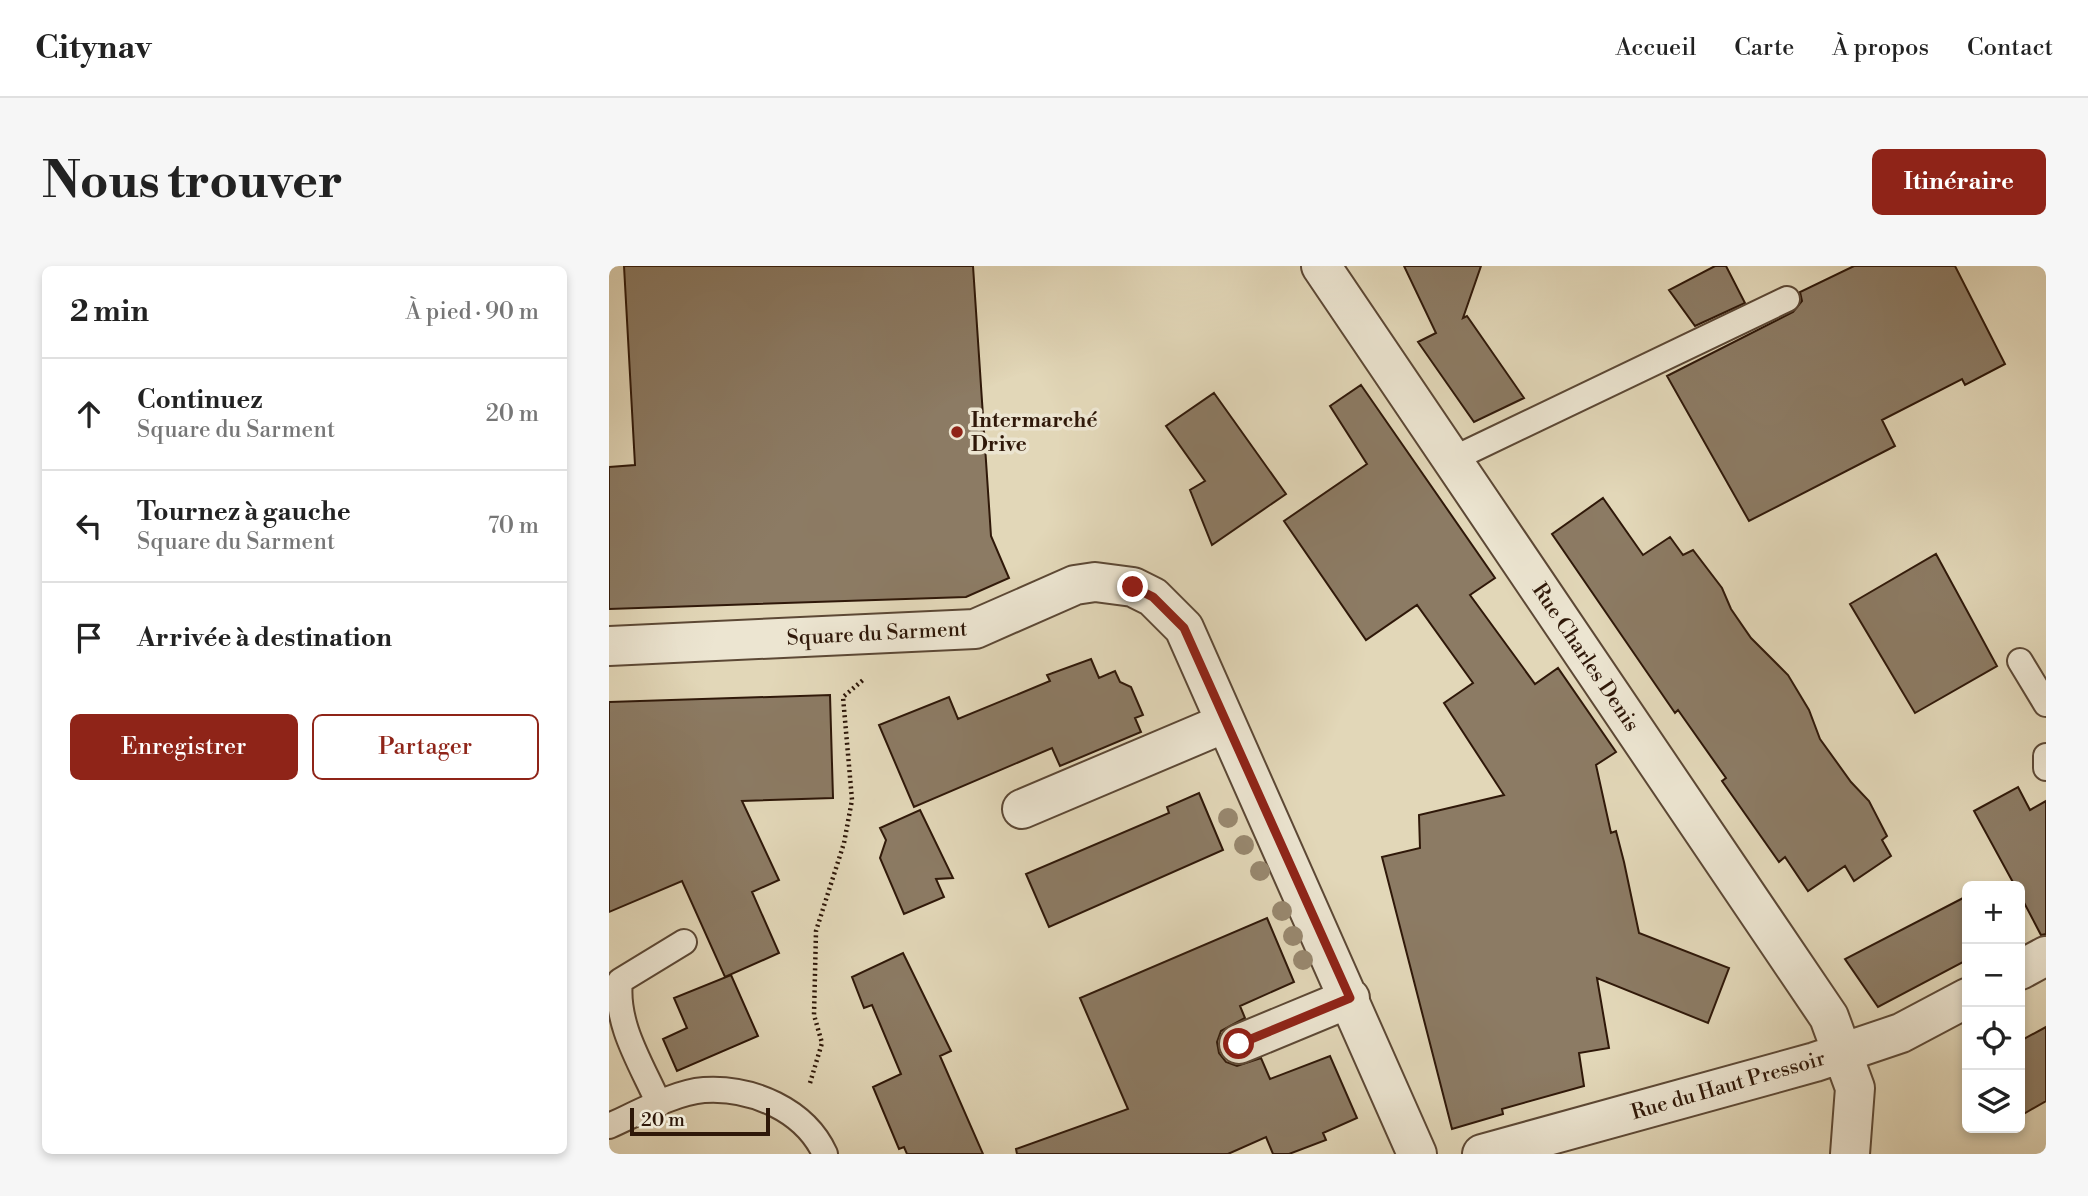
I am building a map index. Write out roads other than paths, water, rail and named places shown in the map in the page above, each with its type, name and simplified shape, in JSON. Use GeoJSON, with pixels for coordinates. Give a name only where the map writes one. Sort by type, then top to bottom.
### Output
{"type":"FeatureCollection","features":[{"type":"Feature","properties":{"kind":"street","name":"Rue Charles Denis"},"geometry":{"type":"LineString","coordinates":[[1321,266],[1829,1017],[1855,1088],[1850,1154]]}},
{"type":"Feature","properties":{"kind":"street","name":"Square du Sarment"},"geometry":{"type":"LineString","coordinates":[[609,646],[975,629],[1075,584],[1114,583],[1153,597],[1184,628],[1417,1154]]}},
{"type":"Feature","properties":{"kind":"street"},"geometry":{"type":"LineString","coordinates":[[1022,809],[1225,723]]}},
{"type":"Feature","properties":{"kind":"street"},"geometry":{"type":"LineString","coordinates":[[2025,967],[2046,956]]}},
{"type":"Feature","properties":{"kind":"street"},"geometry":{"type":"LineString","coordinates":[[1239,1044],[1350,998]]}},
{"type":"Feature","properties":{"kind":"street","name":"Rue du Haut Pressoir"},"geometry":{"type":"LineString","coordinates":[[1482,1154],[1843,1053],[1901,1033],[1962,1001]]}},
{"type":"Feature","properties":{"kind":"lane"},"geometry":{"type":"LineString","coordinates":[[1453,459],[1787,299]]}},
{"type":"Feature","properties":{"kind":"lane"},"geometry":{"type":"LineString","coordinates":[[2020,661],[2046,704]]}},
{"type":"Feature","properties":{"kind":"lane"},"geometry":{"type":"LineString","coordinates":[[2046,756],[2046,768]]}},
{"type":"Feature","properties":{"kind":"lane"},"geometry":{"type":"LineString","coordinates":[[659,1104],[622,1021],[617,1003],[620,981],[684,942]]}},
{"type":"Feature","properties":{"kind":"lane"},"geometry":{"type":"LineString","coordinates":[[609,1126],[659,1104],[702,1090],[731,1091],[760,1098],[800,1120],[816,1135],[825,1154]]}},
{"type":"Feature","properties":{"kind":"place","name":"Intermarché Drive"},"geometry":{"type":"Point","coordinates":[957,432]}}]}
